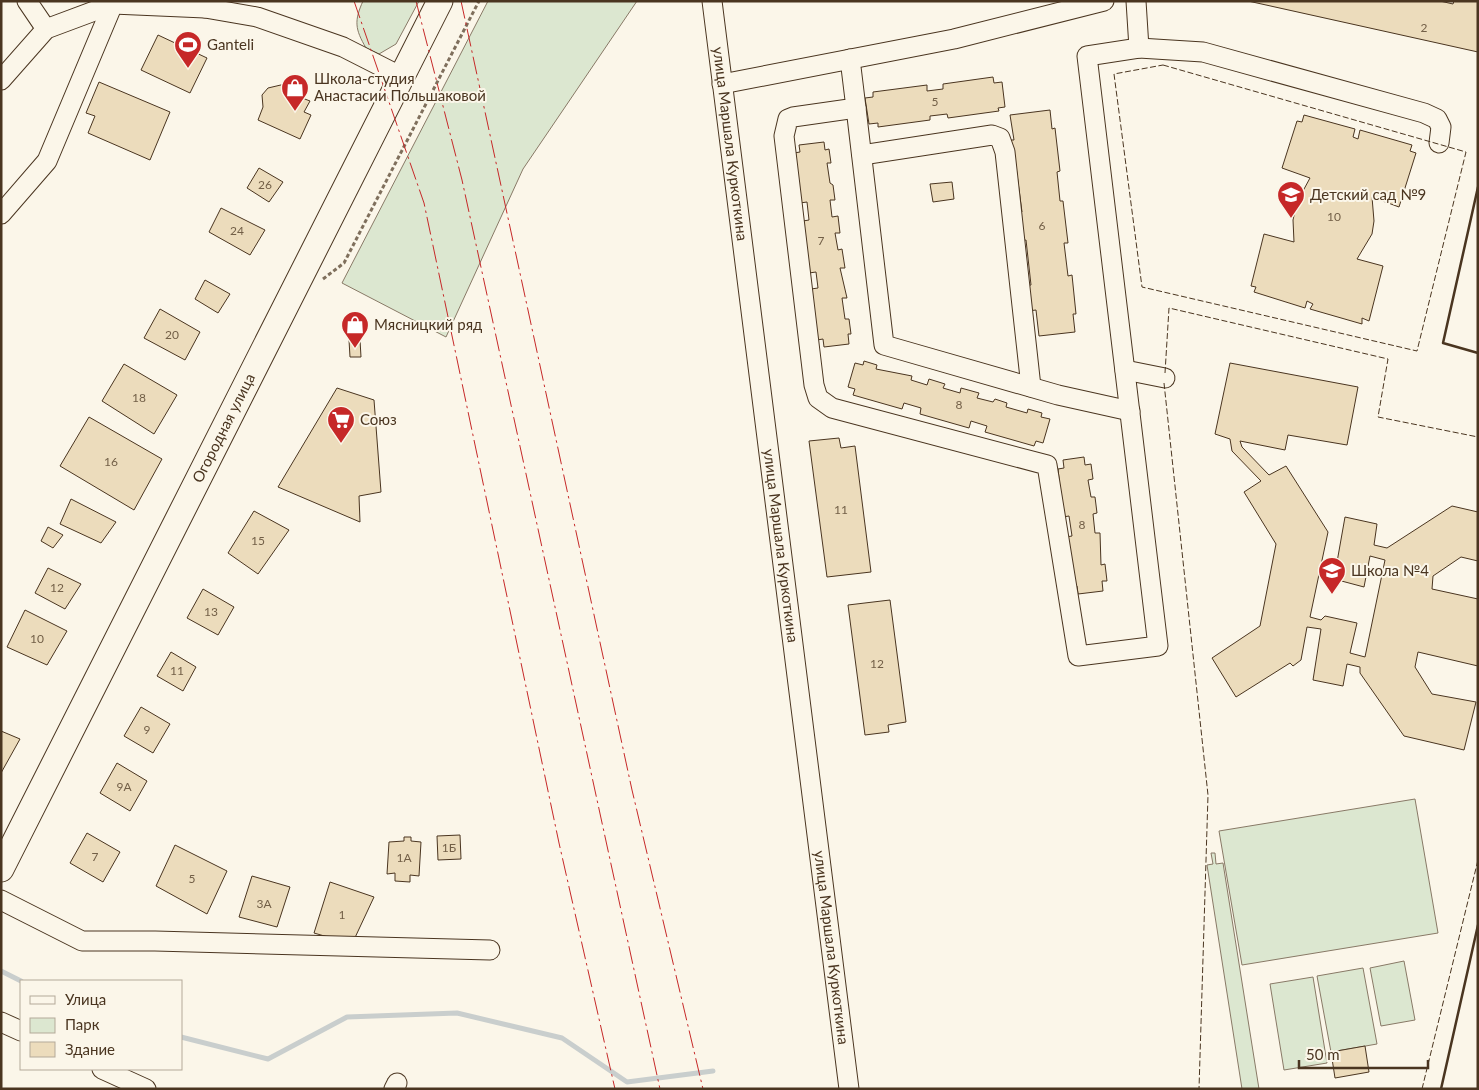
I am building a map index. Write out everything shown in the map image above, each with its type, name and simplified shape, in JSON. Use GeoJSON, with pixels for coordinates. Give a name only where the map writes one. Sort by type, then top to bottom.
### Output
{"type":"FeatureCollection","features":[{"type":"Feature","properties":{"kind":"main road","name":"Огородная улица"},"geometry":{"type":"LineString","coordinates":[[3,858],[440,1]]}},
{"type":"Feature","properties":{"kind":"street"},"geometry":{"type":"LineString","coordinates":[[27,1],[46,29]]}},
{"type":"Feature","properties":{"kind":"street","name":"улица Маршала Куркоткина"},"geometry":{"type":"LineString","coordinates":[[712,1],[849,1089]]}},
{"type":"Feature","properties":{"kind":"street"},"geometry":{"type":"LineString","coordinates":[[722,84],[954,39],[1104,1]]}},
{"type":"Feature","properties":{"kind":"street"},"geometry":{"type":"LineString","coordinates":[[1136,1],[1139,48]]}},
{"type":"Feature","properties":{"kind":"street"},"geometry":{"type":"LineString","coordinates":[[1,214],[47,161],[114,4]]}},
{"type":"Feature","properties":{"kind":"street"},"geometry":{"type":"LineString","coordinates":[[2,79],[46,29],[114,4],[203,4],[258,9],[343,47],[402,77]]}},
{"type":"Feature","properties":{"kind":"street"},"geometry":{"type":"LineString","coordinates":[[856,108],[793,117],[788,119],[784,136],[814,385],[818,398],[832,408],[1047,465],[1078,656],[1158,646],[1086,56],[1139,48],[1203,52],[1424,113],[1437,119],[1441,127],[1439,143]]}},
{"type":"Feature","properties":{"kind":"street"},"geometry":{"type":"LineString","coordinates":[[850,59],[884,345],[1031,387],[1130,411]]}},
{"type":"Feature","properties":{"kind":"street"},"geometry":{"type":"LineString","coordinates":[[862,155],[992,135],[1000,138],[1005,152],[1031,387]]}},
{"type":"Feature","properties":{"kind":"street"},"geometry":{"type":"LineString","coordinates":[[1125,370],[1164,378]]}},
{"type":"Feature","properties":{"kind":"street"},"geometry":{"type":"LineString","coordinates":[[1,900],[82,941],[156,940],[490,950]]}},
{"type":"Feature","properties":{"kind":"street"},"geometry":{"type":"LineString","coordinates":[[1,1022],[20,1031]]}},
{"type":"Feature","properties":{"kind":"street"},"geometry":{"type":"LineString","coordinates":[[104,1070],[146,1089]]}},
{"type":"Feature","properties":{"kind":"green space"},"geometry":{"type":"Polygon","coordinates":[[[363,1],[419,1],[396,44],[379,54],[366,48],[358,30],[358,14],[363,1]]]}},
{"type":"Feature","properties":{"kind":"green space"},"geometry":{"type":"Polygon","coordinates":[[[488,1],[637,1],[523,169],[446,337],[342,283],[488,1]]]}},
{"type":"Feature","properties":{"kind":"green space"},"geometry":{"type":"Polygon","coordinates":[[[1415,799],[1438,933],[1242,965],[1219,831],[1415,799]]]}},
{"type":"Feature","properties":{"kind":"green space"},"geometry":{"type":"Polygon","coordinates":[[[1211,853],[1215,853],[1216,864],[1223,863],[1259,1089],[1242,1089],[1207,865],[1213,864],[1211,853]]]}},
{"type":"Feature","properties":{"kind":"green space"},"geometry":{"type":"Polygon","coordinates":[[[1404,961],[1415,1020],[1381,1026],[1370,968],[1404,961]]]}},
{"type":"Feature","properties":{"kind":"green space"},"geometry":{"type":"Polygon","coordinates":[[[1363,968],[1377,1044],[1331,1052],[1317,976],[1363,968]]]}},
{"type":"Feature","properties":{"kind":"green space"},"geometry":{"type":"Polygon","coordinates":[[[1313,977],[1327,1063],[1284,1070],[1270,984],[1313,977]]]}},
{"type":"Feature","properties":{"kind":"building"},"geometry":{"type":"Polygon","coordinates":[[[1248,1],[1440,1],[1453,4],[1454,1],[1478,1],[1478,52],[1248,1]]]}},
{"type":"Feature","properties":{"kind":"building"},"geometry":{"type":"Polygon","coordinates":[[[158,35],[207,58],[190,93],[141,70],[158,35]]]}},
{"type":"Feature","properties":{"kind":"building"},"geometry":{"type":"Polygon","coordinates":[[[993,77],[994,83],[1002,82],[1005,107],[998,108],[999,111],[948,118],[947,114],[930,116],[930,120],[878,127],[878,123],[869,124],[865,98],[873,97],[873,92],[927,85],[927,91],[943,89],[943,84],[993,77]]]}},
{"type":"Feature","properties":{"kind":"building"},"geometry":{"type":"Polygon","coordinates":[[[99,82],[170,112],[150,160],[88,133],[95,116],[86,113],[99,82]]]}},
{"type":"Feature","properties":{"kind":"building"},"geometry":{"type":"Polygon","coordinates":[[[285,84],[294,88],[297,96],[310,101],[304,112],[311,115],[300,139],[258,120],[263,107],[262,95],[268,88],[285,84]]]}},
{"type":"Feature","properties":{"kind":"building"},"geometry":{"type":"Polygon","coordinates":[[[1050,110],[1052,129],[1055,128],[1060,171],[1057,172],[1060,201],[1063,201],[1068,243],[1064,243],[1068,276],[1072,275],[1076,314],[1073,314],[1075,332],[1039,336],[1036,310],[1028,311],[1025,286],[1031,285],[1026,240],[1019,241],[1016,213],[1022,212],[1016,167],[1011,168],[1008,140],[1014,140],[1010,115],[1050,110]]]}},
{"type":"Feature","properties":{"kind":"building"},"geometry":{"type":"Polygon","coordinates":[[[1304,115],[1355,129],[1353,137],[1358,139],[1360,130],[1412,145],[1410,151],[1416,153],[1399,207],[1372,197],[1374,221],[1372,234],[1357,259],[1383,266],[1369,321],[1362,318],[1362,324],[1310,309],[1313,304],[1307,301],[1305,308],[1254,292],[1256,287],[1251,286],[1264,234],[1294,242],[1293,220],[1297,202],[1310,178],[1282,168],[1297,121],[1302,122],[1304,115]]]}},
{"type":"Feature","properties":{"kind":"building"},"geometry":{"type":"Polygon","coordinates":[[[824,142],[825,150],[829,149],[831,163],[827,163],[835,200],[830,200],[832,217],[838,216],[840,233],[835,233],[838,250],[842,249],[845,268],[840,268],[847,298],[842,298],[845,319],[849,319],[851,334],[848,334],[849,344],[824,347],[823,339],[817,340],[811,289],[818,288],[816,272],[809,273],[803,221],[809,220],[807,202],[800,203],[794,153],[800,152],[799,145],[824,142]]]}},
{"type":"Feature","properties":{"kind":"building"},"geometry":{"type":"Polygon","coordinates":[[[259,168],[283,182],[269,202],[247,188],[259,168]]]}},
{"type":"Feature","properties":{"kind":"building"},"geometry":{"type":"Polygon","coordinates":[[[952,182],[954,199],[933,202],[930,184],[952,182]]]}},
{"type":"Feature","properties":{"kind":"building"},"geometry":{"type":"Polygon","coordinates":[[[221,208],[265,230],[250,255],[209,232],[221,208]]]}},
{"type":"Feature","properties":{"kind":"building"},"geometry":{"type":"Polygon","coordinates":[[[205,280],[230,294],[218,313],[195,299],[205,280]]]}},
{"type":"Feature","properties":{"kind":"building"},"geometry":{"type":"Polygon","coordinates":[[[160,309],[200,332],[185,360],[144,338],[160,309]]]}},
{"type":"Feature","properties":{"kind":"building","name":"Мясницкий ряд"},"geometry":{"type":"Polygon","coordinates":[[[349,340],[360,340],[361,357],[350,357],[349,340]]]}},
{"type":"Feature","properties":{"kind":"building"},"geometry":{"type":"Polygon","coordinates":[[[864,361],[877,365],[876,369],[912,376],[911,380],[927,385],[929,379],[945,384],[943,388],[960,393],[961,388],[979,393],[977,398],[993,402],[995,399],[1007,403],[1006,407],[1027,413],[1028,409],[1042,413],[1041,417],[1050,419],[1043,443],[1036,441],[1034,446],[985,432],[987,426],[971,421],[969,428],[920,414],[921,408],[904,403],[902,409],[853,395],[855,389],[848,387],[855,363],[863,365],[864,361]]]}},
{"type":"Feature","properties":{"kind":"building"},"geometry":{"type":"Polygon","coordinates":[[[1230,363],[1358,387],[1347,445],[1288,435],[1285,450],[1240,441],[1242,447],[1269,475],[1286,466],[1328,532],[1310,617],[1321,620],[1325,616],[1357,623],[1350,653],[1365,657],[1385,560],[1370,556],[1364,587],[1334,579],[1345,517],[1377,524],[1374,545],[1387,548],[1452,506],[1478,512],[1478,561],[1461,557],[1433,576],[1432,589],[1478,599],[1478,666],[1418,652],[1415,667],[1432,694],[1476,702],[1464,750],[1404,736],[1360,673],[1360,667],[1347,664],[1343,686],[1313,680],[1321,629],[1307,627],[1301,660],[1293,666],[1290,663],[1236,697],[1212,658],[1260,626],[1276,544],[1244,492],[1261,481],[1232,451],[1230,439],[1215,434],[1230,363]]]}},
{"type":"Feature","properties":{"kind":"building"},"geometry":{"type":"Polygon","coordinates":[[[124,364],[177,395],[154,434],[102,401],[124,364]]]}},
{"type":"Feature","properties":{"kind":"building","name":"Союз"},"geometry":{"type":"Polygon","coordinates":[[[337,388],[374,400],[381,492],[359,496],[360,522],[278,487],[337,388]]]}},
{"type":"Feature","properties":{"kind":"building"},"geometry":{"type":"Polygon","coordinates":[[[89,417],[162,459],[134,510],[60,466],[89,417]]]}},
{"type":"Feature","properties":{"kind":"building"},"geometry":{"type":"Polygon","coordinates":[[[839,438],[841,448],[855,446],[871,572],[827,577],[809,441],[839,438]]]}},
{"type":"Feature","properties":{"kind":"building"},"geometry":{"type":"Polygon","coordinates":[[[1084,457],[1085,465],[1091,464],[1093,479],[1088,480],[1091,497],[1095,497],[1097,513],[1093,514],[1095,533],[1100,533],[1101,565],[1105,564],[1107,581],[1102,581],[1103,591],[1078,594],[1077,586],[1072,587],[1066,537],[1072,536],[1069,516],[1063,517],[1058,469],[1064,468],[1063,460],[1084,457]]]}},
{"type":"Feature","properties":{"kind":"building"},"geometry":{"type":"Polygon","coordinates":[[[71,499],[116,522],[101,543],[60,524],[71,499]]]}},
{"type":"Feature","properties":{"kind":"building"},"geometry":{"type":"Polygon","coordinates":[[[254,511],[289,530],[258,574],[228,553],[254,511]]]}},
{"type":"Feature","properties":{"kind":"building"},"geometry":{"type":"Polygon","coordinates":[[[48,527],[63,535],[53,548],[41,541],[48,527]]]}},
{"type":"Feature","properties":{"kind":"building"},"geometry":{"type":"Polygon","coordinates":[[[48,568],[81,584],[65,609],[35,593],[48,568]]]}},
{"type":"Feature","properties":{"kind":"building"},"geometry":{"type":"Polygon","coordinates":[[[203,589],[234,607],[218,635],[187,618],[203,589]]]}},
{"type":"Feature","properties":{"kind":"building"},"geometry":{"type":"Polygon","coordinates":[[[890,600],[906,722],[888,725],[889,732],[865,735],[848,605],[890,600]]]}},
{"type":"Feature","properties":{"kind":"building"},"geometry":{"type":"Polygon","coordinates":[[[25,610],[67,631],[47,665],[7,647],[25,610]]]}},
{"type":"Feature","properties":{"kind":"building"},"geometry":{"type":"Polygon","coordinates":[[[171,652],[196,667],[183,691],[157,676],[171,652]]]}},
{"type":"Feature","properties":{"kind":"building"},"geometry":{"type":"Polygon","coordinates":[[[141,707],[170,724],[153,753],[124,736],[141,707]]]}},
{"type":"Feature","properties":{"kind":"building"},"geometry":{"type":"Polygon","coordinates":[[[1,731],[20,739],[1,773],[1,731]]]}},
{"type":"Feature","properties":{"kind":"building"},"geometry":{"type":"Polygon","coordinates":[[[117,763],[147,781],[130,811],[100,793],[117,763]]]}},
{"type":"Feature","properties":{"kind":"building"},"geometry":{"type":"Polygon","coordinates":[[[87,833],[120,852],[103,882],[70,863],[87,833]]]}},
{"type":"Feature","properties":{"kind":"building"},"geometry":{"type":"Polygon","coordinates":[[[460,835],[461,859],[438,860],[437,836],[460,835]]]}},
{"type":"Feature","properties":{"kind":"building"},"geometry":{"type":"Polygon","coordinates":[[[404,837],[411,837],[411,841],[421,842],[419,876],[410,875],[410,882],[395,881],[395,873],[387,874],[389,842],[404,841],[404,837]]]}},
{"type":"Feature","properties":{"kind":"building"},"geometry":{"type":"Polygon","coordinates":[[[175,845],[227,871],[207,914],[156,886],[175,845]]]}},
{"type":"Feature","properties":{"kind":"building"},"geometry":{"type":"Polygon","coordinates":[[[252,876],[290,887],[277,927],[239,917],[252,876]]]}},
{"type":"Feature","properties":{"kind":"building"},"geometry":{"type":"Polygon","coordinates":[[[330,882],[374,897],[352,944],[314,933],[330,882]]]}},
{"type":"Feature","properties":{"kind":"building"},"geometry":{"type":"Polygon","coordinates":[[[1365,1046],[1369,1072],[1335,1078],[1331,1052],[1365,1046]]]}},
{"type":"Feature","properties":{"kind":"waterway"},"geometry":{"type":"LineString","coordinates":[[1,971],[20,980]]}},
{"type":"Feature","properties":{"kind":"waterway"},"geometry":{"type":"LineString","coordinates":[[182,1037],[268,1059],[347,1017],[457,1013],[562,1038],[627,1082],[713,1071]]}},
{"type":"Feature","properties":{"kind":"fence"},"geometry":{"type":"LineString","coordinates":[[1163,65],[1466,152],[1417,351],[1142,287],[1114,74],[1163,65]]}},
{"type":"Feature","properties":{"kind":"fence"},"geometry":{"type":"LineString","coordinates":[[1165,373],[1169,308],[1388,359],[1378,417],[1478,437]]}},
{"type":"Feature","properties":{"kind":"fence"},"geometry":{"type":"LineString","coordinates":[[1164,383],[1208,795],[1199,1089]]}},
{"type":"Feature","properties":{"kind":"fence"},"geometry":{"type":"LineString","coordinates":[[1422,1089],[1478,860]]}},
{"type":"Feature","properties":{"kind":"wall"},"geometry":{"type":"LineString","coordinates":[[1478,187],[1443,343],[1478,353]]}},
{"type":"Feature","properties":{"kind":"wall"},"geometry":{"type":"LineString","coordinates":[[1441,1089],[1478,925]]}},
{"type":"Feature","properties":{"kind":"power"},"geometry":{"type":"LineString","coordinates":[[354,1],[424,203],[559,843],[615,1089]]}},
{"type":"Feature","properties":{"kind":"power"},"geometry":{"type":"LineString","coordinates":[[416,1],[462,180],[660,1089]]}},
{"type":"Feature","properties":{"kind":"power"},"geometry":{"type":"LineString","coordinates":[[461,1],[632,790],[703,1089]]}},
{"type":"Feature","properties":{"kind":"place","name":"Ganteli"},"geometry":{"type":"Point","coordinates":[188,69]}},
{"type":"Feature","properties":{"kind":"place","name":"Школа-студия Анастасии Польшаковой"},"geometry":{"type":"Point","coordinates":[295,112]}},
{"type":"Feature","properties":{"kind":"place","name":"Детский сад №9"},"geometry":{"type":"Point","coordinates":[1291,219]}},
{"type":"Feature","properties":{"kind":"place","name":"Мясницкий ряд"},"geometry":{"type":"Point","coordinates":[355,349]}},
{"type":"Feature","properties":{"kind":"place","name":"Союз"},"geometry":{"type":"Point","coordinates":[341,444]}},
{"type":"Feature","properties":{"kind":"place","name":"Школа №4"},"geometry":{"type":"Point","coordinates":[1332,595]}}]}
